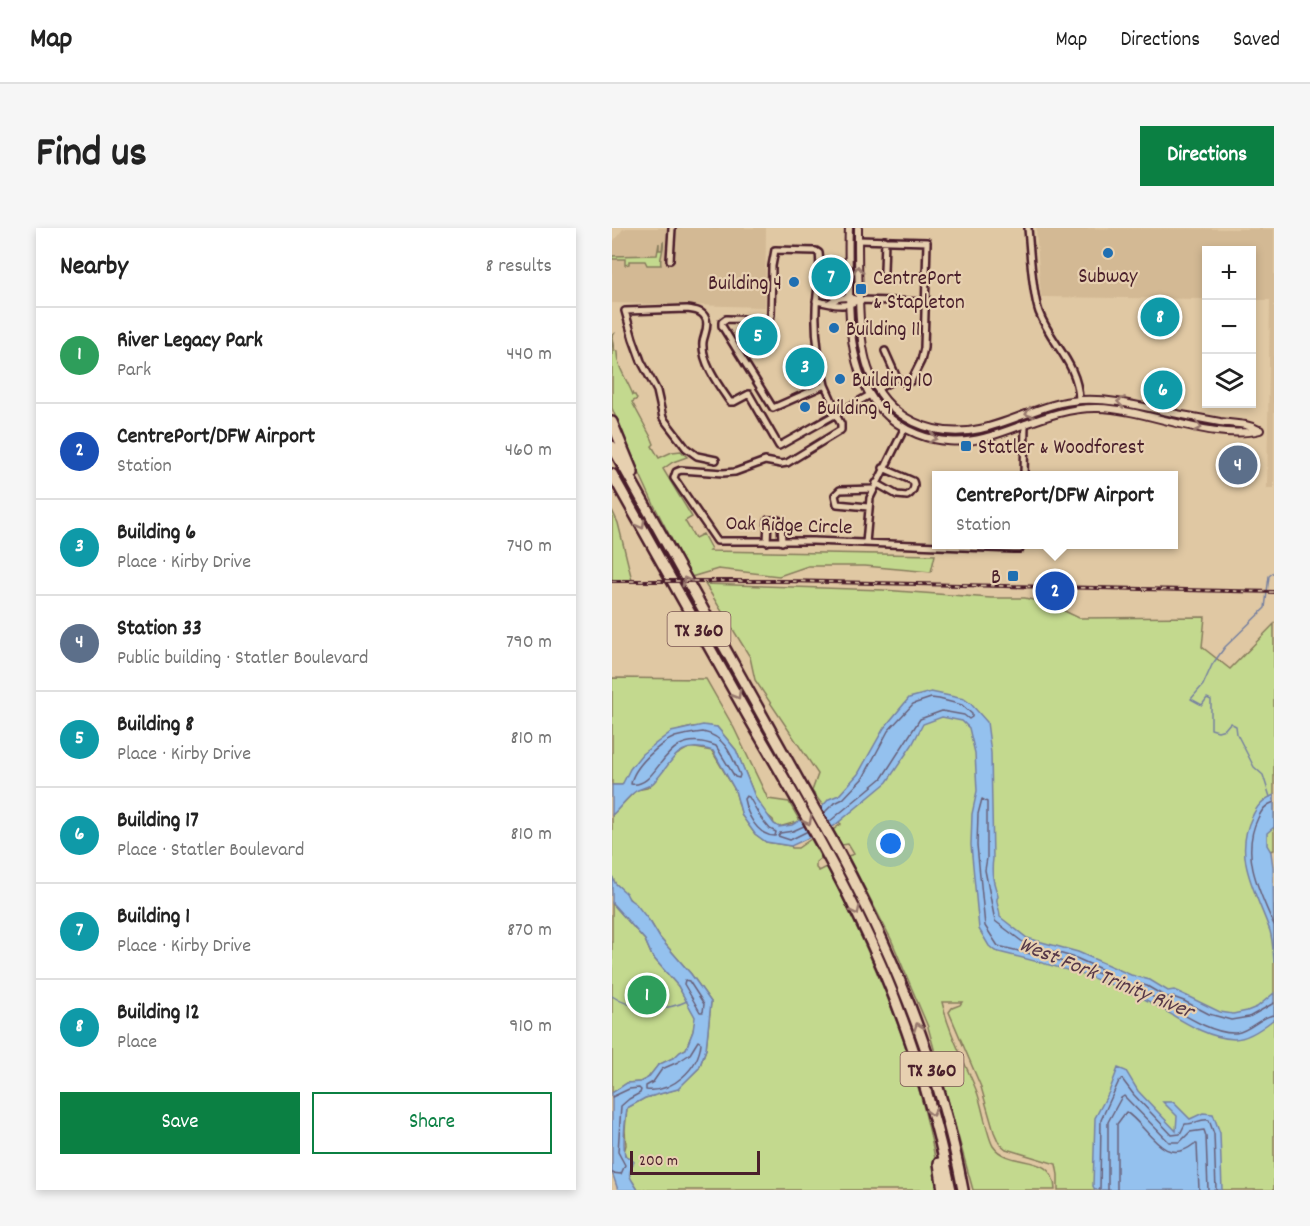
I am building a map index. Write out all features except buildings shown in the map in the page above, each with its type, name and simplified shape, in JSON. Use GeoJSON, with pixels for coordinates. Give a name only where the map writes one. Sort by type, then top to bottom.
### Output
{"type":"FeatureCollection","features":[{"type":"Feature","properties":{"kind":"highway"},"geometry":{"type":"LineString","coordinates":[[612,422],[645,506]]}},
{"type":"Feature","properties":{"kind":"highway","name":"TX 360"},"geometry":{"type":"LineString","coordinates":[[612,446],[869,909],[903,987],[928,1057],[954,1143],[963,1190]]}},
{"type":"Feature","properties":{"kind":"highway","name":"TX 360"},"geometry":{"type":"LineString","coordinates":[[612,474],[829,859],[868,934],[897,1003],[921,1074],[941,1144],[951,1190]]}},
{"type":"Feature","properties":{"kind":"highway"},"geometry":{"type":"LineString","coordinates":[[954,1143],[959,1150],[970,1190]]}},
{"type":"Feature","properties":{"kind":"highway"},"geometry":{"type":"LineString","coordinates":[[941,1144],[938,1155],[943,1190]]}},
{"type":"Feature","properties":{"kind":"street"},"geometry":{"type":"LineString","coordinates":[[670,260],[672,228]]}},
{"type":"Feature","properties":{"kind":"street"},"geometry":{"type":"LineString","coordinates":[[849,228],[849,305],[854,354],[870,395],[891,420],[904,429],[943,441],[983,438],[1057,413],[1079,409],[1117,410],[1218,431],[1248,433],[1260,430],[1249,424],[1219,422],[1117,400],[1078,400],[1040,408],[981,429],[961,432],[943,432],[909,420],[889,405],[877,389],[863,353],[859,300],[858,228]]}},
{"type":"Feature","properties":{"kind":"street"},"geometry":{"type":"LineString","coordinates":[[1028,228],[1038,309],[1073,369],[1078,390],[1079,409]]}},
{"type":"Feature","properties":{"kind":"street"},"geometry":{"type":"LineString","coordinates":[[858,240],[927,242],[924,348],[921,362],[911,381],[905,383],[897,378],[885,351]]}},
{"type":"Feature","properties":{"kind":"street"},"geometry":{"type":"LineString","coordinates":[[884,271],[885,240]]}},
{"type":"Feature","properties":{"kind":"street"},"geometry":{"type":"LineString","coordinates":[[825,385],[773,408],[722,326],[726,319],[769,320],[773,253],[777,250],[816,251],[819,254],[820,267],[816,302],[817,338],[825,385],[837,415]]}},
{"type":"Feature","properties":{"kind":"street"},"geometry":{"type":"LineString","coordinates":[[829,303],[849,297],[859,300],[926,302]]}},
{"type":"Feature","properties":{"kind":"street"},"geometry":{"type":"LineString","coordinates":[[816,302],[835,306],[849,305],[859,300]]}},
{"type":"Feature","properties":{"kind":"street"},"geometry":{"type":"LineString","coordinates":[[716,460],[706,459],[691,452],[663,418],[657,391],[641,361],[625,311],[687,309],[703,314],[707,324],[703,342],[706,361],[730,402],[749,394],[779,446],[837,415],[897,378]]}},
{"type":"Feature","properties":{"kind":"street"},"geometry":{"type":"LineString","coordinates":[[1144,415],[1145,406]]}},
{"type":"Feature","properties":{"kind":"street","name":"Oak Ridge Circle"},"geometry":{"type":"LineString","coordinates":[[837,415],[841,430],[787,463],[765,461],[735,472],[723,473],[681,470],[674,475],[674,478],[717,541],[932,545]]}},
{"type":"Feature","properties":{"kind":"street"},"geometry":{"type":"LineString","coordinates":[[1024,471],[1025,424]]}},
{"type":"Feature","properties":{"kind":"street"},"geometry":{"type":"LineString","coordinates":[[866,543],[868,507],[873,489],[904,429]]}},
{"type":"Feature","properties":{"kind":"street"},"geometry":{"type":"LineString","coordinates":[[981,429],[983,438]]}},
{"type":"Feature","properties":{"kind":"street"},"geometry":{"type":"LineString","coordinates":[[876,483],[901,496],[908,496],[911,493],[913,481],[883,468]]}},
{"type":"Feature","properties":{"kind":"street"},"geometry":{"type":"LineString","coordinates":[[868,507],[837,504],[835,495],[840,490],[873,489]]}},
{"type":"Feature","properties":{"kind":"street"},"geometry":{"type":"LineString","coordinates":[[766,542],[766,524],[768,520],[773,519],[782,522],[782,542]]}},
{"type":"Feature","properties":{"kind":"shaded area"},"geometry":{"type":"Polygon","coordinates":[[[766,228],[765,307],[612,303],[612,243],[623,229],[766,228]]]}},
{"type":"Feature","properties":{"kind":"shaded area"},"geometry":{"type":"Polygon","coordinates":[[[1036,228],[1274,229],[1274,488],[1267,488],[1270,300],[1256,300],[1256,246],[1202,246],[1202,299],[1041,297],[1036,228]]]}},
{"type":"Feature","properties":{"kind":"green space"},"geometry":{"type":"Polygon","coordinates":[[[663,241],[661,265],[647,265],[645,261],[629,261],[629,264],[625,265],[625,259],[612,259],[612,256],[657,255],[659,243],[659,250],[662,250],[663,241]]]}},
{"type":"Feature","properties":{"kind":"green space"},"geometry":{"type":"Polygon","coordinates":[[[612,337],[620,368],[637,399],[632,402],[652,439],[654,444],[652,446],[659,458],[681,451],[687,457],[663,469],[692,517],[685,521],[695,538],[703,534],[711,549],[709,551],[935,555],[931,572],[865,566],[808,566],[779,576],[718,569],[691,577],[654,505],[612,408],[612,337]]]}},
{"type":"Feature","properties":{"kind":"green space"},"geometry":{"type":"Polygon","coordinates":[[[612,510],[618,523],[632,580],[612,581],[612,510]]]}},
{"type":"Feature","properties":{"kind":"green space"},"geometry":{"type":"Polygon","coordinates":[[[705,584],[1025,598],[1052,605],[1079,618],[1205,617],[1202,647],[1230,669],[1274,624],[1274,850],[1252,854],[1274,906],[1274,1190],[1058,1190],[1056,1164],[1006,1149],[999,1143],[981,1087],[949,1012],[962,1002],[942,1002],[953,1037],[977,1092],[993,1146],[1000,1153],[1009,1157],[1039,1165],[1047,1170],[1053,1178],[1055,1190],[973,1190],[928,1027],[891,939],[848,856],[854,854],[848,844],[842,845],[833,830],[841,824],[830,815],[812,791],[818,774],[755,680],[750,657],[705,584]]]}},
{"type":"Feature","properties":{"kind":"green space"},"geometry":{"type":"Polygon","coordinates":[[[612,678],[706,679],[734,728],[768,799],[789,802],[800,821],[779,827],[774,824],[756,799],[736,750],[717,727],[693,727],[680,730],[621,785],[612,785],[612,678]]]}},
{"type":"Feature","properties":{"kind":"green space"},"geometry":{"type":"Polygon","coordinates":[[[690,747],[712,751],[735,790],[742,816],[755,834],[766,842],[792,848],[798,848],[811,839],[821,858],[816,862],[816,868],[819,871],[827,867],[882,984],[911,1064],[933,1148],[940,1190],[638,1190],[629,1176],[628,1171],[631,1167],[624,1152],[627,1108],[645,1098],[677,1089],[699,1068],[706,1049],[711,1002],[691,974],[660,938],[651,923],[615,883],[612,876],[612,815],[636,790],[647,788],[654,782],[671,758],[690,747]]]}},
{"type":"Feature","properties":{"kind":"green space"},"geometry":{"type":"Polygon","coordinates":[[[612,903],[645,940],[652,956],[678,986],[696,1017],[686,1049],[658,1065],[648,1078],[640,1082],[627,1083],[612,1093],[612,903]]]}},
{"type":"Feature","properties":{"kind":"water","name":"West Fork Trinity River"},"geometry":{"type":"Polygon","coordinates":[[[931,692],[964,699],[987,722],[991,753],[992,872],[1000,917],[1027,938],[1078,952],[1131,975],[1150,980],[1168,991],[1174,990],[1220,1012],[1233,1014],[1247,1011],[1257,1007],[1274,993],[1274,1019],[1245,1037],[1234,1039],[1221,1037],[1196,1028],[1150,1002],[1121,989],[1068,970],[995,951],[989,946],[979,929],[971,845],[972,814],[977,791],[975,753],[969,728],[962,721],[942,717],[923,724],[887,782],[834,826],[791,846],[766,842],[755,834],[742,816],[735,790],[713,751],[700,748],[690,748],[676,755],[653,783],[633,793],[612,815],[612,785],[622,785],[630,769],[642,754],[671,732],[703,725],[717,727],[736,750],[756,799],[774,824],[779,827],[792,825],[822,807],[829,799],[839,795],[858,774],[884,728],[909,698],[931,692]]]}},
{"type":"Feature","properties":{"kind":"water"},"geometry":{"type":"Polygon","coordinates":[[[1274,795],[1274,827],[1267,833],[1267,845],[1271,852],[1273,867],[1274,963],[1271,935],[1253,889],[1245,861],[1245,846],[1246,832],[1252,817],[1263,801],[1274,795]]]}},
{"type":"Feature","properties":{"kind":"water"},"geometry":{"type":"Polygon","coordinates":[[[612,876],[615,883],[636,904],[711,1002],[706,1049],[699,1068],[678,1089],[645,1098],[627,1108],[625,1156],[634,1162],[630,1176],[638,1190],[618,1190],[612,1172],[612,1093],[627,1083],[640,1082],[648,1078],[658,1065],[686,1049],[693,1031],[695,1017],[678,986],[652,956],[645,940],[612,903],[612,876]]]}},
{"type":"Feature","properties":{"kind":"water"},"geometry":{"type":"Polygon","coordinates":[[[1118,1068],[1126,1071],[1138,1091],[1176,1131],[1177,1116],[1163,1102],[1173,1102],[1190,1119],[1203,1113],[1213,1114],[1220,1133],[1222,1190],[1095,1190],[1093,1186],[1095,1118],[1109,1092],[1118,1068]]]}},
{"type":"Feature","properties":{"kind":"waterway"},"geometry":{"type":"LineString","coordinates":[[1270,797],[1263,775],[1254,767],[1237,734],[1236,726],[1230,723],[1225,729],[1218,731],[1211,729],[1211,700],[1207,698],[1202,705],[1191,699],[1203,685],[1212,665],[1225,647],[1265,608],[1269,576],[1274,572]]}},
{"type":"Feature","properties":{"kind":"waterway"},"geometry":{"type":"LineString","coordinates":[[612,996],[629,1004],[649,1008],[669,1007],[687,1001]]}},
{"type":"Feature","properties":{"kind":"railway"},"geometry":{"type":"LineString","coordinates":[[612,581],[786,581],[1274,592]]}},
{"type":"Feature","properties":{"kind":"place","name":"Subway"},"geometry":{"type":"Point","coordinates":[1108,253]}},
{"type":"Feature","properties":{"kind":"place","name":"Building 1"},"geometry":{"type":"Point","coordinates":[831,277]}},
{"type":"Feature","properties":{"kind":"place","name":"Building 4"},"geometry":{"type":"Point","coordinates":[794,282]}},
{"type":"Feature","properties":{"kind":"place","name":"CentrePort & Stapleton"},"geometry":{"type":"Point","coordinates":[861,289]}},
{"type":"Feature","properties":{"kind":"place","name":"Building 12"},"geometry":{"type":"Point","coordinates":[1160,317]}},
{"type":"Feature","properties":{"kind":"place","name":"Building 11"},"geometry":{"type":"Point","coordinates":[834,328]}},
{"type":"Feature","properties":{"kind":"place","name":"Building 8"},"geometry":{"type":"Point","coordinates":[758,336]}},
{"type":"Feature","properties":{"kind":"place","name":"Building 6"},"geometry":{"type":"Point","coordinates":[805,367]}},
{"type":"Feature","properties":{"kind":"place","name":"Building 10"},"geometry":{"type":"Point","coordinates":[840,379]}},
{"type":"Feature","properties":{"kind":"place","name":"Building 17"},"geometry":{"type":"Point","coordinates":[1163,390]}},
{"type":"Feature","properties":{"kind":"place","name":"Building 9"},"geometry":{"type":"Point","coordinates":[805,407]}},
{"type":"Feature","properties":{"kind":"place","name":"Statler & Woodforest"},"geometry":{"type":"Point","coordinates":[966,446]}},
{"type":"Feature","properties":{"kind":"place","name":"Station 33"},"geometry":{"type":"Point","coordinates":[1238,465]}},
{"type":"Feature","properties":{"kind":"place","name":"B"},"geometry":{"type":"Point","coordinates":[1013,576]}},
{"type":"Feature","properties":{"kind":"place","name":"CentrePort/DFW Airport"},"geometry":{"type":"Point","coordinates":[1055,591]}},
{"type":"Feature","properties":{"kind":"place","name":"River Legacy Park"},"geometry":{"type":"Point","coordinates":[647,995]}}]}
